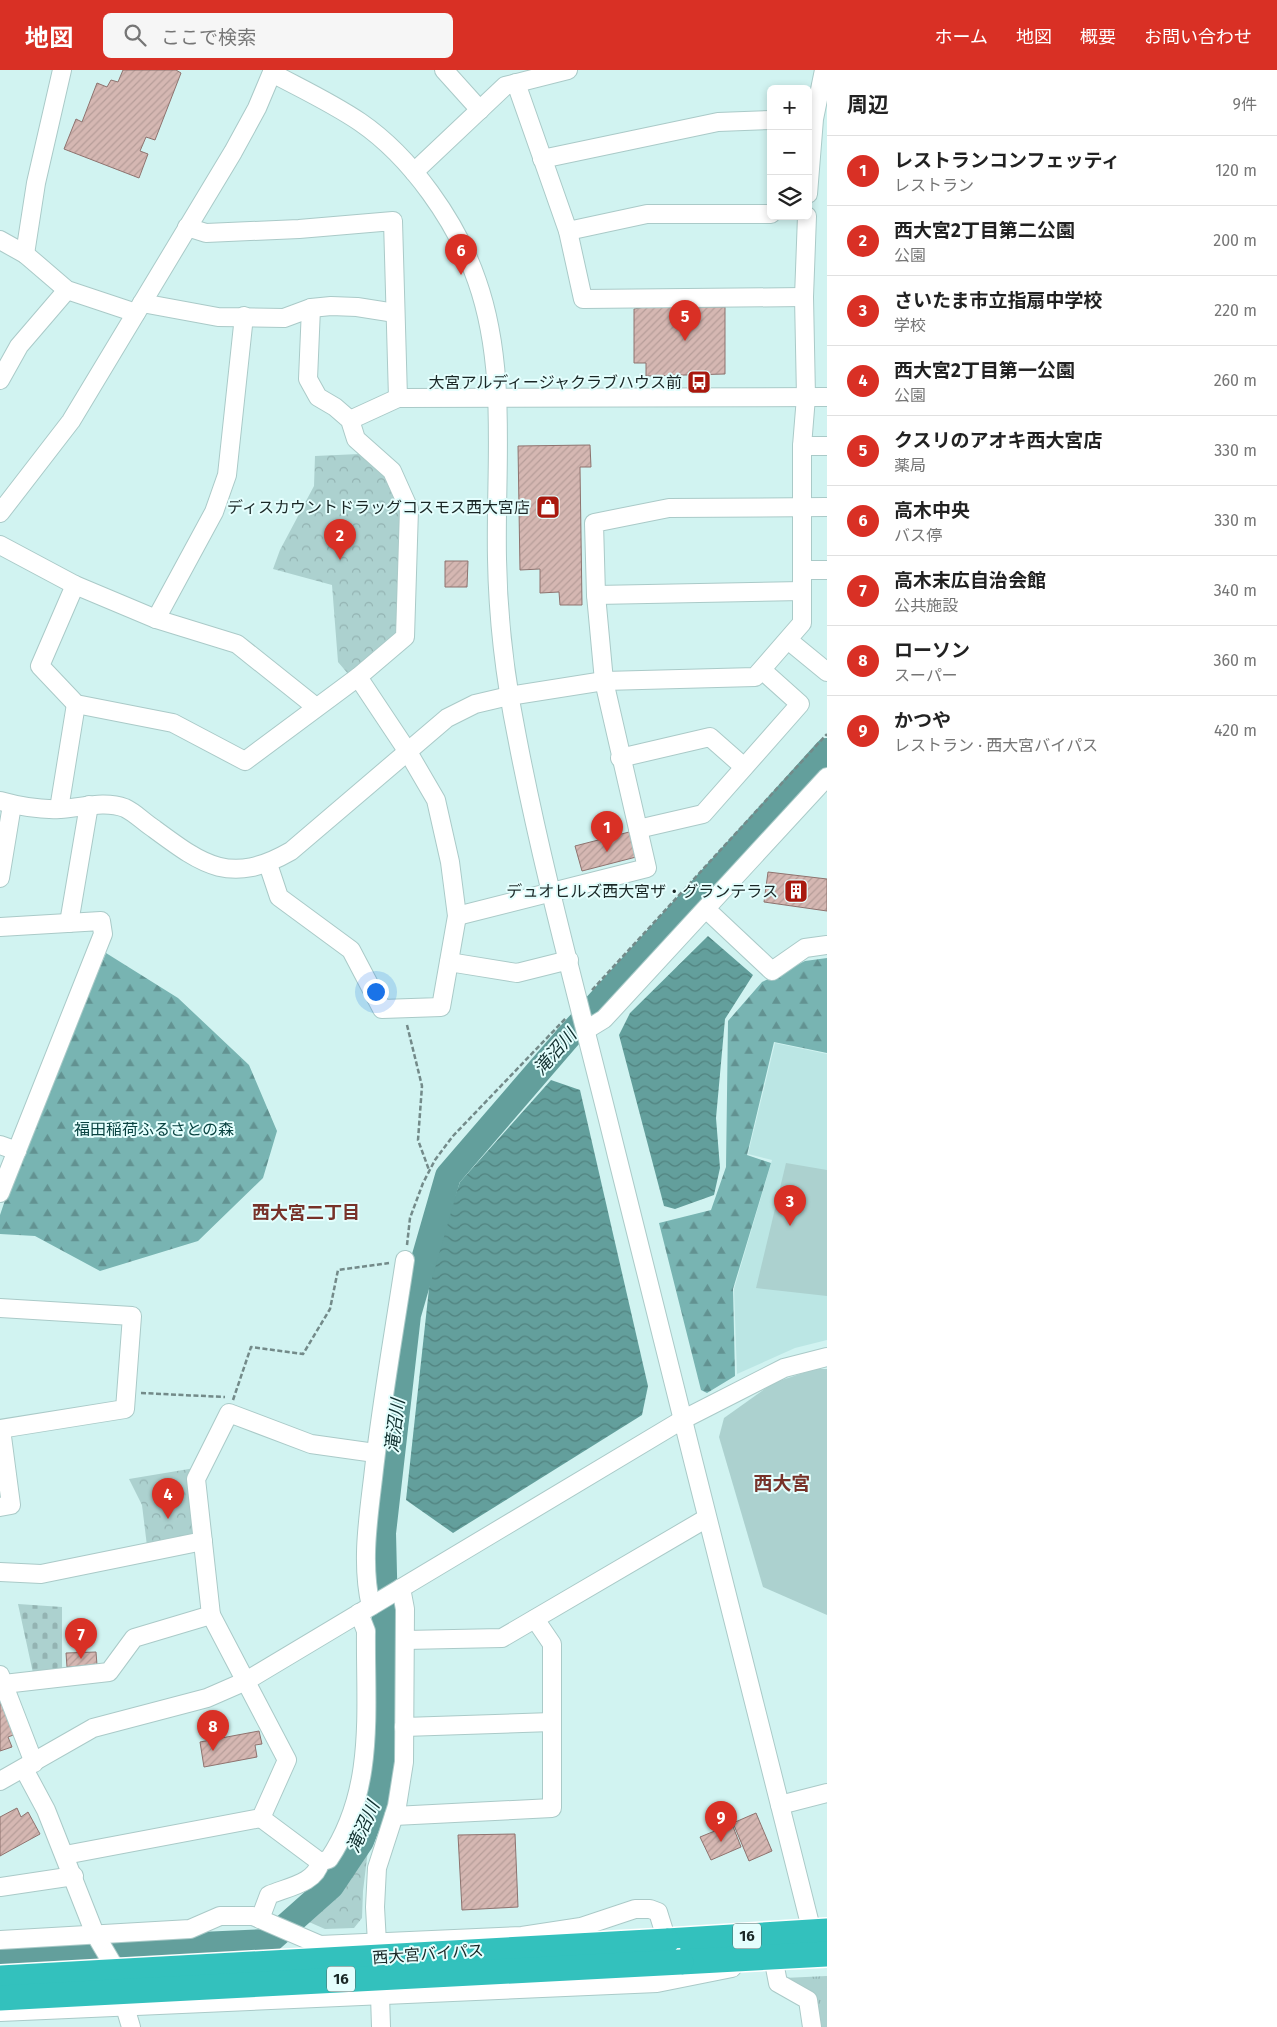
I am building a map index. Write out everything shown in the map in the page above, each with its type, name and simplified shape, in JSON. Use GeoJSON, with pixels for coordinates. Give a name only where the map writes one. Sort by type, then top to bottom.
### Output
{"type":"FeatureCollection","features":[{"type":"Feature","properties":{"kind":"highway","name":"西大宮バイパス"},"geometry":{"type":"LineString","coordinates":[[0,1978],[820,1931]]}},
{"type":"Feature","properties":{"kind":"highway","name":"西大宮バイパス"},"geometry":{"type":"LineString","coordinates":[[0,1998],[827,1954]]}},
{"type":"Feature","properties":{"kind":"street"},"geometry":{"type":"LineString","coordinates":[[25,254],[36,183],[62,70]]}},
{"type":"Feature","properties":{"kind":"street"},"geometry":{"type":"LineString","coordinates":[[444,70],[480,110]]}},
{"type":"Feature","properties":{"kind":"street"},"geometry":{"type":"LineString","coordinates":[[812,115],[824,70]]}},
{"type":"Feature","properties":{"kind":"street"},"geometry":{"type":"LineString","coordinates":[[414,172],[505,86],[557,71]]}},
{"type":"Feature","properties":{"kind":"street"},"geometry":{"type":"LineString","coordinates":[[0,513],[71,421],[233,152],[273,72],[364,125],[414,172],[440,207],[460,240],[476,278],[492,338],[496,397],[499,612],[509,696],[552,891],[682,1420],[780,1805],[820,1931]]}},
{"type":"Feature","properties":{"kind":"street"},"geometry":{"type":"LineString","coordinates":[[516,83],[568,232],[583,300],[804,296]]}},
{"type":"Feature","properties":{"kind":"street"},"geometry":{"type":"LineString","coordinates":[[542,159],[718,122],[767,120]]}},
{"type":"Feature","properties":{"kind":"street"},"geometry":{"type":"LineString","coordinates":[[809,175],[811,130]]}},
{"type":"Feature","properties":{"kind":"street"},"geometry":{"type":"LineString","coordinates":[[568,232],[647,214],[767,214]]}},
{"type":"Feature","properties":{"kind":"street"},"geometry":{"type":"LineString","coordinates":[[1,871],[6,802],[59,809],[102,804],[125,808],[194,859],[217,867],[240,868],[268,864],[291,851],[447,718],[475,704],[509,696],[604,681],[755,677],[802,623],[802,446],[806,397],[804,296],[807,220]]}},
{"type":"Feature","properties":{"kind":"street"},"geometry":{"type":"LineString","coordinates":[[187,227],[206,233],[299,229],[393,221],[398,398]]}},
{"type":"Feature","properties":{"kind":"street"},"geometry":{"type":"LineString","coordinates":[[0,240],[25,254],[67,290],[139,308],[218,317],[284,318],[311,308],[331,306],[357,307],[395,313]]}},
{"type":"Feature","properties":{"kind":"street"},"geometry":{"type":"LineString","coordinates":[[0,380],[19,346],[67,290]]}},
{"type":"Feature","properties":{"kind":"street"},"geometry":{"type":"LineString","coordinates":[[74,585],[40,666],[76,704],[173,723],[245,761],[358,676],[404,638],[409,509],[392,471],[356,439],[350,420],[335,407],[318,397],[308,379],[311,308]]}},
{"type":"Feature","properties":{"kind":"street"},"geometry":{"type":"LineString","coordinates":[[156,619],[214,512],[227,476],[244,316]]}},
{"type":"Feature","properties":{"kind":"street"},"geometry":{"type":"LineString","coordinates":[[350,420],[398,398],[827,397]]}},
{"type":"Feature","properties":{"kind":"street"},"geometry":{"type":"LineString","coordinates":[[802,446],[827,446]]}},
{"type":"Feature","properties":{"kind":"street"},"geometry":{"type":"LineString","coordinates":[[457,916],[648,868],[620,758],[604,681],[596,595],[594,523],[669,508],[827,507]]}},
{"type":"Feature","properties":{"kind":"street"},"geometry":{"type":"LineString","coordinates":[[0,545],[74,585],[156,619],[237,644],[316,707]]}},
{"type":"Feature","properties":{"kind":"street"},"geometry":{"type":"LineString","coordinates":[[802,570],[827,570]]}},
{"type":"Feature","properties":{"kind":"street"},"geometry":{"type":"LineString","coordinates":[[596,595],[802,591]]}},
{"type":"Feature","properties":{"kind":"street"},"geometry":{"type":"LineString","coordinates":[[788,640],[827,672]]}},
{"type":"Feature","properties":{"kind":"street"},"geometry":{"type":"LineString","coordinates":[[638,829],[703,814],[800,704],[762,670]]}},
{"type":"Feature","properties":{"kind":"street"},"geometry":{"type":"LineString","coordinates":[[268,864],[279,897],[351,950],[382,1010],[441,1007],[457,916],[450,862],[436,800],[408,752],[358,676]]}},
{"type":"Feature","properties":{"kind":"street"},"geometry":{"type":"LineString","coordinates":[[59,809],[76,704]]}},
{"type":"Feature","properties":{"kind":"street"},"geometry":{"type":"LineString","coordinates":[[620,758],[710,737],[744,767]]}},
{"type":"Feature","properties":{"kind":"street"},"geometry":{"type":"LineString","coordinates":[[583,1018],[604,1019],[707,910],[827,777]]}},
{"type":"Feature","properties":{"kind":"street"},"geometry":{"type":"LineString","coordinates":[[69,923],[89,805]]}},
{"type":"Feature","properties":{"kind":"street"},"geometry":{"type":"LineString","coordinates":[[707,910],[772,971],[805,948],[827,945]]}},
{"type":"Feature","properties":{"kind":"street"},"geometry":{"type":"LineString","coordinates":[[0,927],[101,921],[103,934],[0,1193]]}},
{"type":"Feature","properties":{"kind":"street"},"geometry":{"type":"LineString","coordinates":[[449,962],[517,973],[569,960]]}},
{"type":"Feature","properties":{"kind":"street"},"geometry":{"type":"LineString","coordinates":[[0,1144],[17,1151]]}},
{"type":"Feature","properties":{"kind":"street"},"geometry":{"type":"LineString","coordinates":[[320,1862],[329,1859],[341,1842],[354,1813],[362,1780],[366,1631],[369,1607],[366,1586],[368,1521],[375,1453],[404,1260]]}},
{"type":"Feature","properties":{"kind":"street"},"geometry":{"type":"LineString","coordinates":[[0,1308],[132,1316],[125,1409],[0,1429],[11,1505],[0,1507]]}},
{"type":"Feature","properties":{"kind":"street"},"geometry":{"type":"LineString","coordinates":[[0,1781],[93,1728],[208,1698],[246,1681],[682,1420],[784,1368],[827,1357]]}},
{"type":"Feature","properties":{"kind":"street"},"geometry":{"type":"LineString","coordinates":[[261,1818],[287,1760],[211,1615],[196,1479],[231,1405],[311,1444],[375,1453]]}},
{"type":"Feature","properties":{"kind":"street"},"geometry":{"type":"LineString","coordinates":[[404,1640],[502,1638],[707,1518]]}},
{"type":"Feature","properties":{"kind":"street"},"geometry":{"type":"LineString","coordinates":[[0,1572],[41,1574],[203,1541]]}},
{"type":"Feature","properties":{"kind":"street"},"geometry":{"type":"LineString","coordinates":[[378,1942],[374,1907],[375,1876],[394,1816],[404,1762],[405,1609],[399,1589]]}},
{"type":"Feature","properties":{"kind":"street"},"geometry":{"type":"LineString","coordinates":[[132,2027],[112,1963],[95,1934],[74,1876],[29,1766],[2,1679],[109,1672],[134,1638],[211,1615]]}},
{"type":"Feature","properties":{"kind":"street"},"geometry":{"type":"LineString","coordinates":[[394,1816],[552,1808],[552,1644],[534,1619]]}},
{"type":"Feature","properties":{"kind":"street"},"geometry":{"type":"LineString","coordinates":[[404,1728],[552,1722]]}},
{"type":"Feature","properties":{"kind":"street"},"geometry":{"type":"LineString","coordinates":[[780,1805],[827,1793]]}},
{"type":"Feature","properties":{"kind":"street"},"geometry":{"type":"LineString","coordinates":[[65,1855],[261,1818],[320,1862]]}},
{"type":"Feature","properties":{"kind":"street"},"geometry":{"type":"LineString","coordinates":[[260,1919],[269,1895],[313,1878],[318,1871],[320,1862]]}},
{"type":"Feature","properties":{"kind":"street"},"geometry":{"type":"LineString","coordinates":[[0,1887],[74,1876]]}},
{"type":"Feature","properties":{"kind":"street"},"geometry":{"type":"LineString","coordinates":[[0,1940],[190,1929],[220,1916],[253,1916],[320,1945],[522,1936],[581,1927],[642,1908],[658,1912],[667,1941]]}},
{"type":"Feature","properties":{"kind":"street"},"geometry":{"type":"LineString","coordinates":[[493,1937],[496,1990]]}},
{"type":"Feature","properties":{"kind":"street"},"geometry":{"type":"LineString","coordinates":[[773,1957],[778,1982],[808,2000],[812,2027]]}},
{"type":"Feature","properties":{"kind":"street"},"geometry":{"type":"LineString","coordinates":[[0,2012],[657,1983],[731,1969],[744,1959]]}},
{"type":"Feature","properties":{"kind":"street"},"geometry":{"type":"LineString","coordinates":[[380,1995],[381,2027]]}},
{"type":"Feature","properties":{"kind":"path"},"geometry":{"type":"LineString","coordinates":[[127,1393],[231,1405],[251,1347],[303,1354],[330,1309],[338,1270],[404,1260],[410,1218],[429,1171],[453,1136],[583,1018],[827,734]]}},
{"type":"Feature","properties":{"kind":"path"},"geometry":{"type":"LineString","coordinates":[[403,1008],[422,1086],[418,1140],[429,1171]]}},
{"type":"Feature","properties":{"kind":"shaded area"},"geometry":{"type":"Polygon","coordinates":[[[775,1043],[827,1054],[827,1340],[795,1348],[737,1374],[734,1289],[772,1160],[748,1154],[775,1043]]]}},
{"type":"Feature","properties":{"kind":"green space"},"geometry":{"type":"Polygon","coordinates":[[[359,454],[390,477],[405,510],[401,636],[349,675],[338,662],[332,585],[273,569],[280,550],[314,486],[315,456],[359,454]]]}},
{"type":"Feature","properties":{"kind":"green space","name":"福田稲荷ふるさとの森"},"geometry":{"type":"Polygon","coordinates":[[[106,953],[178,998],[249,1065],[277,1131],[263,1178],[198,1241],[100,1271],[35,1236],[0,1234],[0,1215],[18,1162],[106,953]]]}},
{"type":"Feature","properties":{"kind":"green space"},"geometry":{"type":"Polygon","coordinates":[[[827,958],[827,1053],[774,1042],[747,1155],[771,1163],[733,1289],[735,1376],[707,1393],[701,1390],[659,1223],[711,1210],[726,1167],[728,1021],[762,982],[805,961],[827,958]]]}},
{"type":"Feature","properties":{"kind":"green space"},"geometry":{"type":"Polygon","coordinates":[[[786,1163],[827,1170],[827,1296],[756,1288],[786,1163]]]}},
{"type":"Feature","properties":{"kind":"green space"},"geometry":{"type":"Polygon","coordinates":[[[815,1369],[827,1369],[827,1615],[763,1587],[719,1437],[724,1418],[773,1383],[815,1369]]]}},
{"type":"Feature","properties":{"kind":"green space"},"geometry":{"type":"Polygon","coordinates":[[[195,1468],[195,1533],[192,1539],[147,1546],[142,1505],[129,1479],[195,1468]]]}},
{"type":"Feature","properties":{"kind":"green space"},"geometry":{"type":"Polygon","coordinates":[[[18,1604],[62,1607],[62,1670],[33,1673],[18,1604]]]}},
{"type":"Feature","properties":{"kind":"green space"},"geometry":{"type":"Polygon","coordinates":[[[368,1850],[362,1918],[354,1928],[325,1929],[309,1922],[341,1887],[368,1850]]]}},
{"type":"Feature","properties":{"kind":"green space"},"geometry":{"type":"Polygon","coordinates":[[[827,1976],[827,2027],[818,2027],[784,1978],[827,1976]]]}},
{"type":"Feature","properties":{"kind":"water"},"geometry":{"type":"Polygon","coordinates":[[[708,936],[753,975],[725,1019],[716,1118],[720,1168],[714,1195],[675,1209],[664,1206],[619,1035],[630,1013],[708,936]]]}},
{"type":"Feature","properties":{"kind":"water"},"geometry":{"type":"Polygon","coordinates":[[[551,1080],[580,1090],[648,1386],[642,1415],[453,1533],[406,1500],[432,1261],[460,1182],[551,1080]]]}},
{"type":"Feature","properties":{"kind":"building"},"geometry":{"type":"Polygon","coordinates":[[[123,70],[176,70],[181,73],[155,140],[146,137],[140,151],[148,154],[139,178],[64,149],[76,119],[82,122],[97,83],[107,87],[111,80],[118,82],[123,70]]]}},
{"type":"Feature","properties":{"kind":"building"},"geometry":{"type":"Polygon","coordinates":[[[645,307],[725,307],[725,374],[646,376],[646,363],[634,363],[634,309],[645,307]]]}},
{"type":"Feature","properties":{"kind":"building"},"geometry":{"type":"Polygon","coordinates":[[[590,445],[591,467],[580,467],[582,605],[560,605],[559,592],[540,593],[540,569],[520,570],[518,446],[590,445]]]}},
{"type":"Feature","properties":{"kind":"building"},"geometry":{"type":"Polygon","coordinates":[[[445,561],[468,561],[467,587],[445,587],[445,561]]]}},
{"type":"Feature","properties":{"kind":"building"},"geometry":{"type":"Polygon","coordinates":[[[633,831],[640,856],[582,871],[575,846],[633,831]]]}},
{"type":"Feature","properties":{"kind":"building","name":"デュオヒルズ西大宮ザ・グランテラス"},"geometry":{"type":"Polygon","coordinates":[[[768,872],[827,879],[827,911],[764,902],[768,872]]]}},
{"type":"Feature","properties":{"kind":"building"},"geometry":{"type":"Polygon","coordinates":[[[96,1652],[97,1665],[67,1667],[66,1653],[96,1652]]]}},
{"type":"Feature","properties":{"kind":"building"},"geometry":{"type":"Polygon","coordinates":[[[0,1694],[16,1734],[8,1737],[12,1747],[0,1751],[0,1694]]]}},
{"type":"Feature","properties":{"kind":"building"},"geometry":{"type":"Polygon","coordinates":[[[259,1731],[262,1744],[255,1745],[257,1757],[204,1767],[200,1742],[259,1731]]]}},
{"type":"Feature","properties":{"kind":"building"},"geometry":{"type":"Polygon","coordinates":[[[17,1808],[21,1817],[28,1812],[40,1834],[0,1856],[0,1817],[17,1808]]]}},
{"type":"Feature","properties":{"kind":"building"},"geometry":{"type":"Polygon","coordinates":[[[756,1813],[772,1851],[749,1861],[733,1823],[756,1813]]]}},
{"type":"Feature","properties":{"kind":"building"},"geometry":{"type":"Polygon","coordinates":[[[732,1824],[741,1847],[711,1860],[700,1837],[732,1824]]]}},
{"type":"Feature","properties":{"kind":"building"},"geometry":{"type":"Polygon","coordinates":[[[515,1834],[518,1907],[462,1910],[458,1835],[515,1834]]]}},
{"type":"Feature","properties":{"kind":"waterway","name":"滝沼川"},"geometry":{"type":"LineString","coordinates":[[0,1954],[268,1942],[331,1886],[361,1841],[377,1800],[382,1766],[385,1615],[383,1533],[408,1315],[448,1176],[567,1038],[827,751]]}},
{"type":"Feature","properties":{"kind":"place","name":"高木中央"},"geometry":{"type":"Point","coordinates":[461,275]}},
{"type":"Feature","properties":{"kind":"place","name":"クスリのアオキ西大宮店"},"geometry":{"type":"Point","coordinates":[685,341]}},
{"type":"Feature","properties":{"kind":"place","name":"大宮アルディージャクラブハウス前"},"geometry":{"type":"Point","coordinates":[699,382]}},
{"type":"Feature","properties":{"kind":"place","name":"ディスカウントドラッグコスモス西大宮店"},"geometry":{"type":"Point","coordinates":[548,507]}},
{"type":"Feature","properties":{"kind":"place","name":"西大宮2丁目第二公園"},"geometry":{"type":"Point","coordinates":[340,560]}},
{"type":"Feature","properties":{"kind":"place","name":"レストランコンフェッティ"},"geometry":{"type":"Point","coordinates":[607,852]}},
{"type":"Feature","properties":{"kind":"place","name":"デュオヒルズ西大宮ザ・グランテラス"},"geometry":{"type":"Point","coordinates":[796,891]}},
{"type":"Feature","properties":{"kind":"place","name":"さいたま市立指扇中学校"},"geometry":{"type":"Point","coordinates":[790,1226]}},
{"type":"Feature","properties":{"kind":"place","name":"西大宮2丁目第一公園"},"geometry":{"type":"Point","coordinates":[168,1519]}},
{"type":"Feature","properties":{"kind":"place","name":"高木末広自治会館"},"geometry":{"type":"Point","coordinates":[81,1659]}},
{"type":"Feature","properties":{"kind":"place","name":"ローソン"},"geometry":{"type":"Point","coordinates":[213,1751]}},
{"type":"Feature","properties":{"kind":"place","name":"かつや"},"geometry":{"type":"Point","coordinates":[721,1842]}},
{"type":"Feature","properties":{"kind":"district","name":"西大宮二丁目"},"geometry":{"type":"Point","coordinates":[306,1213]}},
{"type":"Feature","properties":{"kind":"district","name":"西大宮"},"geometry":{"type":"Point","coordinates":[782,1483]}}]}
